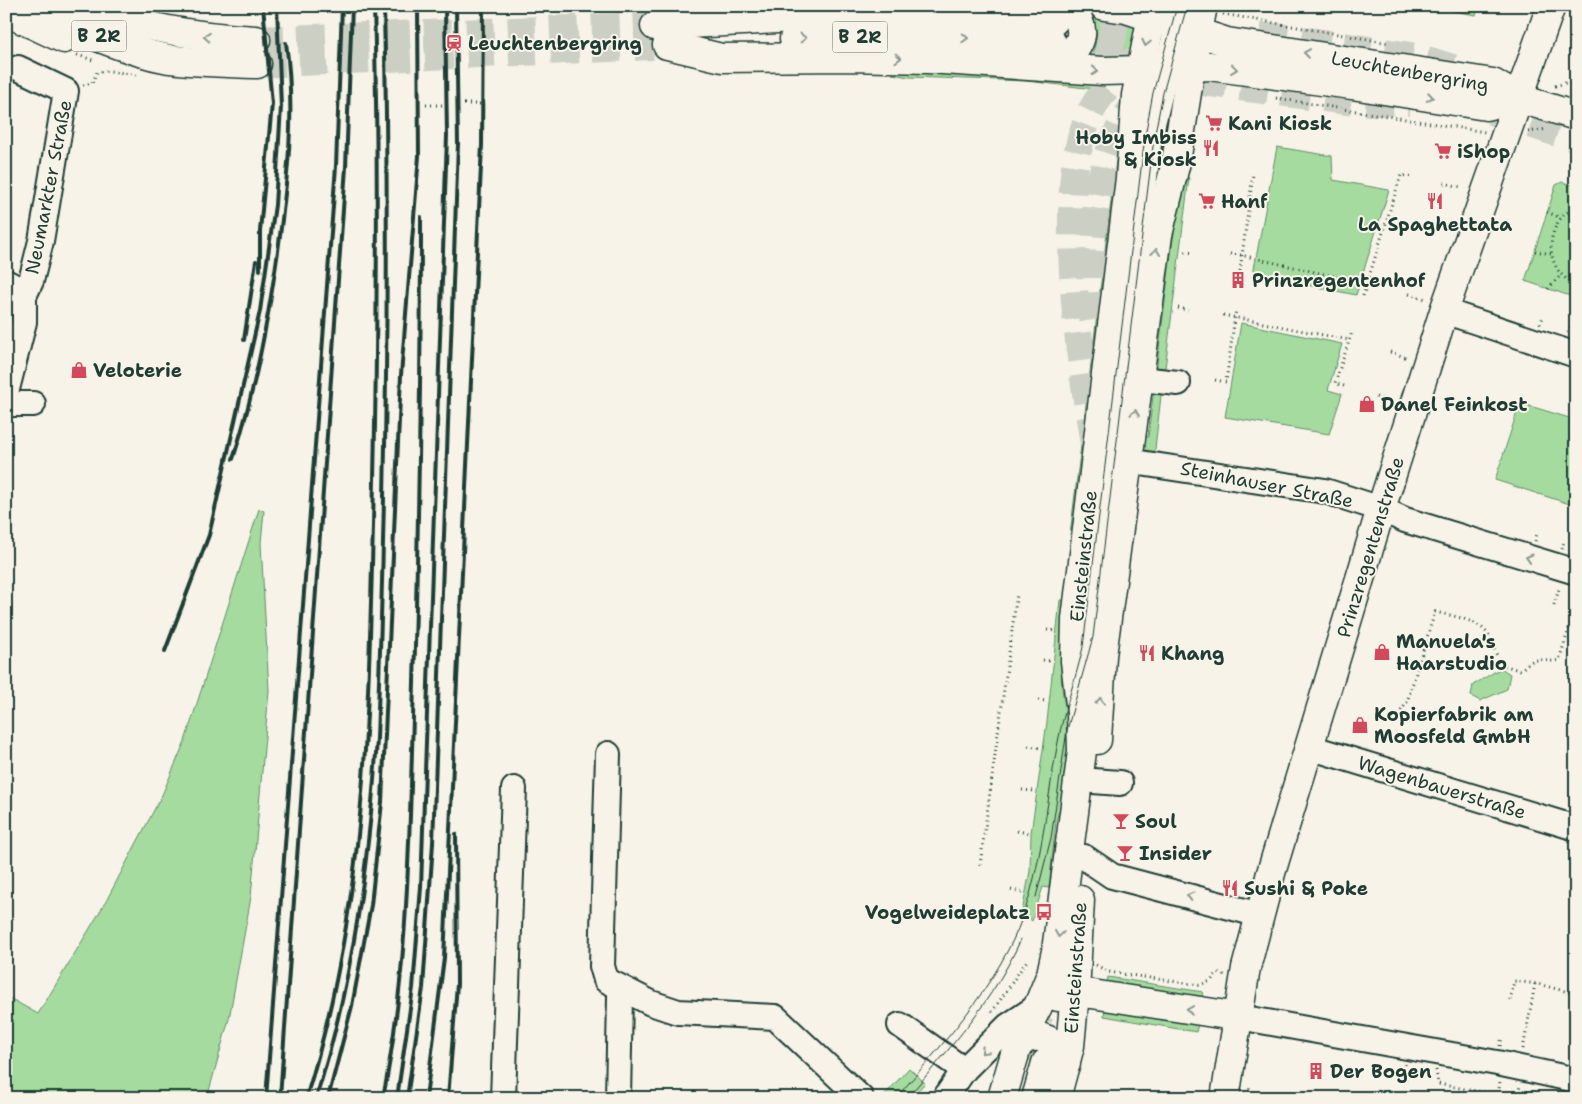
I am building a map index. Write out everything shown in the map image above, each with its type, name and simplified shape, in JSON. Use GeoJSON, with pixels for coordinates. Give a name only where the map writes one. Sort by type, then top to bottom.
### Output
{"type":"FeatureCollection","features":[{"type":"Feature","properties":{"kind":"main road","name":"B 2R"},"geometry":{"type":"LineString","coordinates":[[34,6],[97,36],[168,58],[208,63],[256,52],[196,36],[106,16],[80,6]]}},
{"type":"Feature","properties":{"kind":"main road"},"geometry":{"type":"LineString","coordinates":[[118,6],[145,24]]}},
{"type":"Feature","properties":{"kind":"main road"},"geometry":{"type":"LineString","coordinates":[[663,35],[718,6]]}},
{"type":"Feature","properties":{"kind":"main road","name":"Leuchtenbergring"},"geometry":{"type":"LineString","coordinates":[[1104,6],[1153,11],[1186,22],[1227,42],[1493,83],[1518,98]]}},
{"type":"Feature","properties":{"kind":"main road","name":"Prinzregentenstraße"},"geometry":{"type":"LineString","coordinates":[[1237,1093],[1238,1017],[1246,968],[1249,912],[1309,747],[1381,509],[1435,305],[1518,98],[1551,6]]}},
{"type":"Feature","properties":{"kind":"main road","name":"Einsteinstraße"},"geometry":{"type":"LineString","coordinates":[[1056,1098],[1039,1059],[1038,1006],[1051,974],[1060,926],[1081,760],[1081,707],[1074,646],[1084,547],[1130,178],[1166,68],[1186,22],[1210,9]]}},
{"type":"Feature","properties":{"kind":"main road","name":"Einsteinstraße"},"geometry":{"type":"LineString","coordinates":[[1002,1098],[1039,1059],[1073,1028],[1084,857],[1093,780],[1107,614],[1158,235],[1176,162],[1166,68],[1153,11]]}},
{"type":"Feature","properties":{"kind":"main road"},"geometry":{"type":"LineString","coordinates":[[6,12],[64,39],[111,56],[138,60],[168,58]]}},
{"type":"Feature","properties":{"kind":"main road","name":"B 2R"},"geometry":{"type":"LineString","coordinates":[[663,35],[866,14],[929,15],[1059,35]]}},
{"type":"Feature","properties":{"kind":"main road"},"geometry":{"type":"LineString","coordinates":[[663,35],[722,58],[859,57],[1059,35]]}},
{"type":"Feature","properties":{"kind":"main road","name":"Leuchtenbergring"},"geometry":{"type":"LineString","coordinates":[[1059,35],[1103,71],[1209,66],[1486,106],[1518,98]]}},
{"type":"Feature","properties":{"kind":"main road"},"geometry":{"type":"LineString","coordinates":[[1518,98],[1576,116]]}},
{"type":"Feature","properties":{"kind":"main road"},"geometry":{"type":"LineString","coordinates":[[1038,1006],[1075,993],[1099,994],[1238,1017]]}},
{"type":"Feature","properties":{"kind":"main road"},"geometry":{"type":"LineString","coordinates":[[1018,1098],[1039,1059]]}},
{"type":"Feature","properties":{"kind":"main road"},"geometry":{"type":"LineString","coordinates":[[1036,1098],[1039,1059]]}},
{"type":"Feature","properties":{"kind":"street","name":"Neumarkter Straße"},"geometry":{"type":"LineString","coordinates":[[6,393],[24,322],[15,289],[31,281],[40,241],[66,91],[18,68]]}},
{"type":"Feature","properties":{"kind":"street"},"geometry":{"type":"LineString","coordinates":[[1081,707],[1102,518],[1150,136],[1166,68]]}},
{"type":"Feature","properties":{"kind":"street"},"geometry":{"type":"LineString","coordinates":[[1435,305],[1576,355]]}},
{"type":"Feature","properties":{"kind":"street"},"geometry":{"type":"LineString","coordinates":[[1140,379],[1178,383]]}},
{"type":"Feature","properties":{"kind":"street"},"geometry":{"type":"LineString","coordinates":[[6,404],[34,404]]}},
{"type":"Feature","properties":{"kind":"street","name":"Steinhauser Straße"},"geometry":{"type":"LineString","coordinates":[[1127,461],[1325,491],[1381,509],[1405,520],[1576,572]]}},
{"type":"Feature","properties":{"kind":"street"},"geometry":{"type":"LineString","coordinates":[[1084,547],[1096,532],[1102,518]]}},
{"type":"Feature","properties":{"kind":"street"},"geometry":{"type":"LineString","coordinates":[[1102,518],[1107,614]]}},
{"type":"Feature","properties":{"kind":"street","name":"Wagenbauerstraße"},"geometry":{"type":"LineString","coordinates":[[1309,747],[1576,828]]}},
{"type":"Feature","properties":{"kind":"street"},"geometry":{"type":"LineString","coordinates":[[608,754],[602,966],[606,980],[622,989],[678,1012],[775,1017],[861,1098]]}},
{"type":"Feature","properties":{"kind":"street"},"geometry":{"type":"LineString","coordinates":[[1093,780],[1120,783]]}},
{"type":"Feature","properties":{"kind":"street"},"geometry":{"type":"LineString","coordinates":[[503,1098],[514,789]]}},
{"type":"Feature","properties":{"kind":"street"},"geometry":{"type":"LineString","coordinates":[[1084,857],[1112,876],[1249,912]]}},
{"type":"Feature","properties":{"kind":"street"},"geometry":{"type":"LineString","coordinates":[[618,1098],[620,998],[622,989]]}},
{"type":"Feature","properties":{"kind":"street"},"geometry":{"type":"LineString","coordinates":[[945,1098],[964,1070],[1008,1026],[1038,1006]]}},
{"type":"Feature","properties":{"kind":"street"},"geometry":{"type":"LineString","coordinates":[[1238,1017],[1435,1052],[1576,1080]]}},
{"type":"Feature","properties":{"kind":"street"},"geometry":{"type":"LineString","coordinates":[[900,1025],[964,1070]]}},
{"type":"Feature","properties":{"kind":"path","name":"Leuchtenbergring"},"geometry":{"type":"LineString","coordinates":[[1210,9],[1234,17],[1398,45]]}},
{"type":"Feature","properties":{"kind":"path"},"geometry":{"type":"LineString","coordinates":[[66,91],[92,83],[97,72],[110,71],[142,76]]}},
{"type":"Feature","properties":{"kind":"path"},"geometry":{"type":"LineString","coordinates":[[1555,86],[1569,82],[1576,84]]}},
{"type":"Feature","properties":{"kind":"path"},"geometry":{"type":"LineString","coordinates":[[1273,98],[1475,132]]}},
{"type":"Feature","properties":{"kind":"path"},"geometry":{"type":"LineString","coordinates":[[464,104],[480,104]]}},
{"type":"Feature","properties":{"kind":"path"},"geometry":{"type":"LineString","coordinates":[[426,105],[443,105]]}},
{"type":"Feature","properties":{"kind":"path"},"geometry":{"type":"LineString","coordinates":[[1240,271],[1253,174]]}},
{"type":"Feature","properties":{"kind":"path"},"geometry":{"type":"LineString","coordinates":[[1363,296],[1401,175],[1412,177]]}},
{"type":"Feature","properties":{"kind":"path"},"geometry":{"type":"LineString","coordinates":[[1444,183],[1461,187]]}},
{"type":"Feature","properties":{"kind":"path"},"geometry":{"type":"LineString","coordinates":[[1576,206],[1561,218],[1554,233],[1551,254],[1561,275],[1576,284]]}},
{"type":"Feature","properties":{"kind":"path"},"geometry":{"type":"LineString","coordinates":[[1548,212],[1561,218]]}},
{"type":"Feature","properties":{"kind":"path"},"geometry":{"type":"LineString","coordinates":[[1535,251],[1551,254]]}},
{"type":"Feature","properties":{"kind":"path"},"geometry":{"type":"LineString","coordinates":[[1185,252],[1195,253]]}},
{"type":"Feature","properties":{"kind":"path"},"geometry":{"type":"LineString","coordinates":[[1230,254],[1376,286]]}},
{"type":"Feature","properties":{"kind":"path"},"geometry":{"type":"LineString","coordinates":[[1548,289],[1561,275]]}},
{"type":"Feature","properties":{"kind":"path"},"geometry":{"type":"LineString","coordinates":[[1409,294],[1435,305]]}},
{"type":"Feature","properties":{"kind":"path"},"geometry":{"type":"LineString","coordinates":[[1178,308],[1188,310]]}},
{"type":"Feature","properties":{"kind":"path"},"geometry":{"type":"LineString","coordinates":[[1215,380],[1226,382],[1236,308]]}},
{"type":"Feature","properties":{"kind":"path"},"geometry":{"type":"LineString","coordinates":[[1223,315],[1349,340]]}},
{"type":"Feature","properties":{"kind":"path"},"geometry":{"type":"LineString","coordinates":[[1344,386],[1335,383],[1352,332]]}},
{"type":"Feature","properties":{"kind":"path"},"geometry":{"type":"LineString","coordinates":[[1390,352],[1408,358]]}},
{"type":"Feature","properties":{"kind":"path"},"geometry":{"type":"LineString","coordinates":[[1376,397],[1394,403]]}},
{"type":"Feature","properties":{"kind":"path"},"geometry":{"type":"LineString","coordinates":[[980,865],[1016,594]]}},
{"type":"Feature","properties":{"kind":"path"},"geometry":{"type":"LineString","coordinates":[[1401,711],[1407,702],[1435,612],[1482,627],[1488,634],[1492,648],[1503,665],[1519,670],[1530,662],[1542,660],[1552,662],[1558,660],[1576,607]]}},
{"type":"Feature","properties":{"kind":"path"},"geometry":{"type":"LineString","coordinates":[[1047,630],[1055,631]]}},
{"type":"Feature","properties":{"kind":"path"},"geometry":{"type":"LineString","coordinates":[[1043,660],[1051,661]]}},
{"type":"Feature","properties":{"kind":"path"},"geometry":{"type":"LineString","coordinates":[[1038,700],[1046,701]]}},
{"type":"Feature","properties":{"kind":"path"},"geometry":{"type":"LineString","coordinates":[[1028,746],[1040,748]]}},
{"type":"Feature","properties":{"kind":"path"},"geometry":{"type":"LineString","coordinates":[[1022,790],[1034,791]]}},
{"type":"Feature","properties":{"kind":"path"},"geometry":{"type":"LineString","coordinates":[[1016,832],[1029,833]]}},
{"type":"Feature","properties":{"kind":"path"},"geometry":{"type":"LineString","coordinates":[[1011,890],[1022,892]]}},
{"type":"Feature","properties":{"kind":"path"},"geometry":{"type":"LineString","coordinates":[[990,1016],[1024,968],[1028,959],[1026,959]]}},
{"type":"Feature","properties":{"kind":"path"},"geometry":{"type":"LineString","coordinates":[[1101,966],[1110,972],[1199,985],[1210,981],[1217,973]]}},
{"type":"Feature","properties":{"kind":"path"},"geometry":{"type":"LineString","coordinates":[[1510,1000],[1514,981],[1576,994]]}},
{"type":"Feature","properties":{"kind":"path"},"geometry":{"type":"LineString","coordinates":[[1522,1053],[1535,984]]}},
{"type":"Feature","properties":{"kind":"path"},"geometry":{"type":"LineString","coordinates":[[1435,1052],[1438,1084],[1498,1097],[1500,1084]]}},
{"type":"Feature","properties":{"kind":"path"},"geometry":{"type":"LineString","coordinates":[[1237,1093],[1258,1098]]}},
{"type":"Feature","properties":{"kind":"green space"},"geometry":{"type":"Polygon","coordinates":[[[1422,6],[1479,6],[1476,15],[1422,6]]]}},
{"type":"Feature","properties":{"kind":"green space"},"geometry":{"type":"Polygon","coordinates":[[[1094,15],[1112,16],[1107,60],[1091,58],[1097,38],[1094,15]]]}},
{"type":"Feature","properties":{"kind":"green space"},"geometry":{"type":"Polygon","coordinates":[[[1127,21],[1139,30],[1136,54],[1121,61],[1127,21]]]}},
{"type":"Feature","properties":{"kind":"green space"},"geometry":{"type":"Polygon","coordinates":[[[896,72],[1001,76],[1104,84],[1103,90],[1026,81],[909,77],[892,74],[896,72]]]}},
{"type":"Feature","properties":{"kind":"green space"},"geometry":{"type":"Polygon","coordinates":[[[1122,111],[1127,111],[1076,537],[1070,535],[1122,111]]]}},
{"type":"Feature","properties":{"kind":"green space"},"geometry":{"type":"Polygon","coordinates":[[[1277,147],[1332,156],[1333,180],[1389,190],[1356,295],[1253,274],[1277,147]]]}},
{"type":"Feature","properties":{"kind":"green space"},"geometry":{"type":"Polygon","coordinates":[[[1181,176],[1189,178],[1164,376],[1156,372],[1181,176]]]}},
{"type":"Feature","properties":{"kind":"green space"},"geometry":{"type":"Polygon","coordinates":[[[1562,182],[1576,186],[1576,298],[1525,281],[1556,185],[1562,182]]]}},
{"type":"Feature","properties":{"kind":"green space"},"geometry":{"type":"Polygon","coordinates":[[[1241,323],[1342,344],[1328,390],[1342,394],[1329,434],[1225,417],[1241,323]]]}},
{"type":"Feature","properties":{"kind":"green space"},"geometry":{"type":"Polygon","coordinates":[[[1162,387],[1154,457],[1145,450],[1143,436],[1148,437],[1154,388],[1162,387]]]}},
{"type":"Feature","properties":{"kind":"green space"},"geometry":{"type":"Polygon","coordinates":[[[1520,403],[1576,420],[1576,506],[1495,480],[1520,403]]]}},
{"type":"Feature","properties":{"kind":"green space"},"geometry":{"type":"Polygon","coordinates":[[[259,509],[264,511],[261,543],[269,691],[251,897],[229,1019],[207,1098],[6,1098],[6,996],[38,1014],[104,905],[162,795],[185,741],[259,509]]]}},
{"type":"Feature","properties":{"kind":"green space"},"geometry":{"type":"Polygon","coordinates":[[[1060,600],[1065,600],[1061,676],[1062,691],[1069,716],[1068,780],[1056,821],[1049,888],[1043,887],[1032,921],[1022,912],[1030,871],[1031,833],[1047,722],[1060,600]]]}},
{"type":"Feature","properties":{"kind":"green space"},"geometry":{"type":"Polygon","coordinates":[[[1501,668],[1510,674],[1507,689],[1480,701],[1471,696],[1473,685],[1501,668]]]}},
{"type":"Feature","properties":{"kind":"green space"},"geometry":{"type":"Polygon","coordinates":[[[1108,977],[1203,992],[1202,998],[1107,983],[1108,977]]]}},
{"type":"Feature","properties":{"kind":"green space"},"geometry":{"type":"Polygon","coordinates":[[[1105,1008],[1198,1024],[1196,1032],[1104,1016],[1105,1008]]]}},
{"type":"Feature","properties":{"kind":"green space"},"geometry":{"type":"Polygon","coordinates":[[[909,1068],[925,1083],[911,1098],[882,1098],[909,1068]]]}},
{"type":"Feature","properties":{"kind":"tunnel"},"geometry":{"type":"LineString","coordinates":[[1058,22],[1171,37]]}},
{"type":"Feature","properties":{"kind":"tunnel"},"geometry":{"type":"LineString","coordinates":[[256,40],[655,26]]}},
{"type":"Feature","properties":{"kind":"tunnel"},"geometry":{"type":"LineString","coordinates":[[1094,444],[1075,306],[1072,250],[1075,169],[1083,131],[1095,104],[1124,69],[1158,45],[1187,35],[1197,34]]}},
{"type":"Feature","properties":{"kind":"tunnel"},"geometry":{"type":"LineString","coordinates":[[1260,36],[1288,38],[1417,57],[1459,70]]}},
{"type":"Feature","properties":{"kind":"tunnel"},"geometry":{"type":"LineString","coordinates":[[1054,43],[1153,54]]}},
{"type":"Feature","properties":{"kind":"tunnel"},"geometry":{"type":"LineString","coordinates":[[257,64],[653,46]]}},
{"type":"Feature","properties":{"kind":"tunnel"},"geometry":{"type":"LineString","coordinates":[[1093,320],[1091,267],[1092,235],[1096,204],[1103,172],[1113,143],[1125,118],[1141,99],[1153,91],[1166,86],[1194,81],[1355,102],[1410,102]]}},
{"type":"Feature","properties":{"kind":"tunnel"},"geometry":{"type":"LineString","coordinates":[[1491,111],[1576,139]]}},
{"type":"Feature","properties":{"kind":"tunnel"},"geometry":{"type":"LineString","coordinates":[[1029,1061],[1039,1016]]}},
{"type":"Feature","properties":{"kind":"tram line"},"geometry":{"type":"LineString","coordinates":[[896,1098],[960,1023],[989,983],[1013,940],[1023,916],[1037,868],[1061,730],[1083,647],[1145,136],[1153,93],[1177,6]]}},
{"type":"Feature","properties":{"kind":"tram line"},"geometry":{"type":"LineString","coordinates":[[1036,897],[1051,838],[1067,730],[1093,637],[1154,138],[1163,93],[1187,6]]}},
{"type":"Feature","properties":{"kind":"tram line"},"geometry":{"type":"LineString","coordinates":[[907,1098],[970,1023],[998,983],[1021,939]]}},
{"type":"Feature","properties":{"kind":"railway"},"geometry":{"type":"LineString","coordinates":[[260,270],[260,231],[272,104],[263,6]]}},
{"type":"Feature","properties":{"kind":"railway"},"geometry":{"type":"LineString","coordinates":[[165,651],[209,535],[260,311],[275,205],[281,107],[277,6]]}},
{"type":"Feature","properties":{"kind":"railway"},"geometry":{"type":"LineString","coordinates":[[266,1098],[336,166],[342,6]]}},
{"type":"Feature","properties":{"kind":"railway"},"geometry":{"type":"LineString","coordinates":[[280,1098],[346,167],[352,6]]}},
{"type":"Feature","properties":{"kind":"railway"},"geometry":{"type":"LineString","coordinates":[[306,1098],[326,1026],[341,955],[352,885],[365,743],[371,599],[376,330],[377,136],[374,6]]}},
{"type":"Feature","properties":{"kind":"railway"},"geometry":{"type":"LineString","coordinates":[[316,1098],[340,1010],[357,920],[369,830],[377,739],[383,556],[387,281],[384,6]]}},
{"type":"Feature","properties":{"kind":"railway"},"geometry":{"type":"LineString","coordinates":[[328,1098],[352,1006],[371,905],[382,802],[401,375],[419,156],[418,6]]}},
{"type":"Feature","properties":{"kind":"railway"},"geometry":{"type":"LineString","coordinates":[[397,1098],[413,988],[421,887],[447,136],[445,6]]}},
{"type":"Feature","properties":{"kind":"railway"},"geometry":{"type":"LineString","coordinates":[[407,1098],[423,988],[433,843],[458,144],[456,6]]}},
{"type":"Feature","properties":{"kind":"railway"},"geometry":{"type":"LineString","coordinates":[[426,1098],[444,958],[482,145],[483,6]]}},
{"type":"Feature","properties":{"kind":"railway"},"geometry":{"type":"LineString","coordinates":[[233,459],[248,408],[260,356],[278,251],[289,147],[290,95],[286,43]]}},
{"type":"Feature","properties":{"kind":"railway"},"geometry":{"type":"LineString","coordinates":[[383,1098],[398,1004],[406,909],[418,530],[421,217]]}},
{"type":"Feature","properties":{"kind":"railway"},"geometry":{"type":"LineString","coordinates":[[244,340],[256,261]]}},
{"type":"Feature","properties":{"kind":"railway"},"geometry":{"type":"LineString","coordinates":[[448,1098],[457,984],[456,834]]}},
{"type":"Feature","properties":{"kind":"place","name":"Leuchtenbergring"},"geometry":{"type":"Point","coordinates":[454,43]}},
{"type":"Feature","properties":{"kind":"place","name":"Kani Kiosk"},"geometry":{"type":"Point","coordinates":[1214,123]}},
{"type":"Feature","properties":{"kind":"place","name":"Hoby Imbiss & Kiosk"},"geometry":{"type":"Point","coordinates":[1211,148]}},
{"type":"Feature","properties":{"kind":"place","name":"iShop"},"geometry":{"type":"Point","coordinates":[1443,151]}},
{"type":"Feature","properties":{"kind":"place","name":"Hanf"},"geometry":{"type":"Point","coordinates":[1207,201]}},
{"type":"Feature","properties":{"kind":"place","name":"La Spaghettata"},"geometry":{"type":"Point","coordinates":[1435,201]}},
{"type":"Feature","properties":{"kind":"place","name":"Prinzregentenhof"},"geometry":{"type":"Point","coordinates":[1238,280]}},
{"type":"Feature","properties":{"kind":"place","name":"Veloterie"},"geometry":{"type":"Point","coordinates":[79,370]}},
{"type":"Feature","properties":{"kind":"place","name":"Danel Feinkost"},"geometry":{"type":"Point","coordinates":[1367,404]}},
{"type":"Feature","properties":{"kind":"place","name":"Manuela's Haarstudio"},"geometry":{"type":"Point","coordinates":[1382,652]}},
{"type":"Feature","properties":{"kind":"place","name":"Khang"},"geometry":{"type":"Point","coordinates":[1147,653]}},
{"type":"Feature","properties":{"kind":"place","name":"Kopierfabrik am Moosfeld GmbH"},"geometry":{"type":"Point","coordinates":[1360,725]}},
{"type":"Feature","properties":{"kind":"place","name":"Soul"},"geometry":{"type":"Point","coordinates":[1121,821]}},
{"type":"Feature","properties":{"kind":"place","name":"Insider"},"geometry":{"type":"Point","coordinates":[1125,853]}},
{"type":"Feature","properties":{"kind":"place","name":"Sushi & Poke"},"geometry":{"type":"Point","coordinates":[1230,888]}},
{"type":"Feature","properties":{"kind":"place","name":"Vogelweideplatz"},"geometry":{"type":"Point","coordinates":[1044,912]}},
{"type":"Feature","properties":{"kind":"place","name":"Der Bogen"},"geometry":{"type":"Point","coordinates":[1316,1071]}}]}
